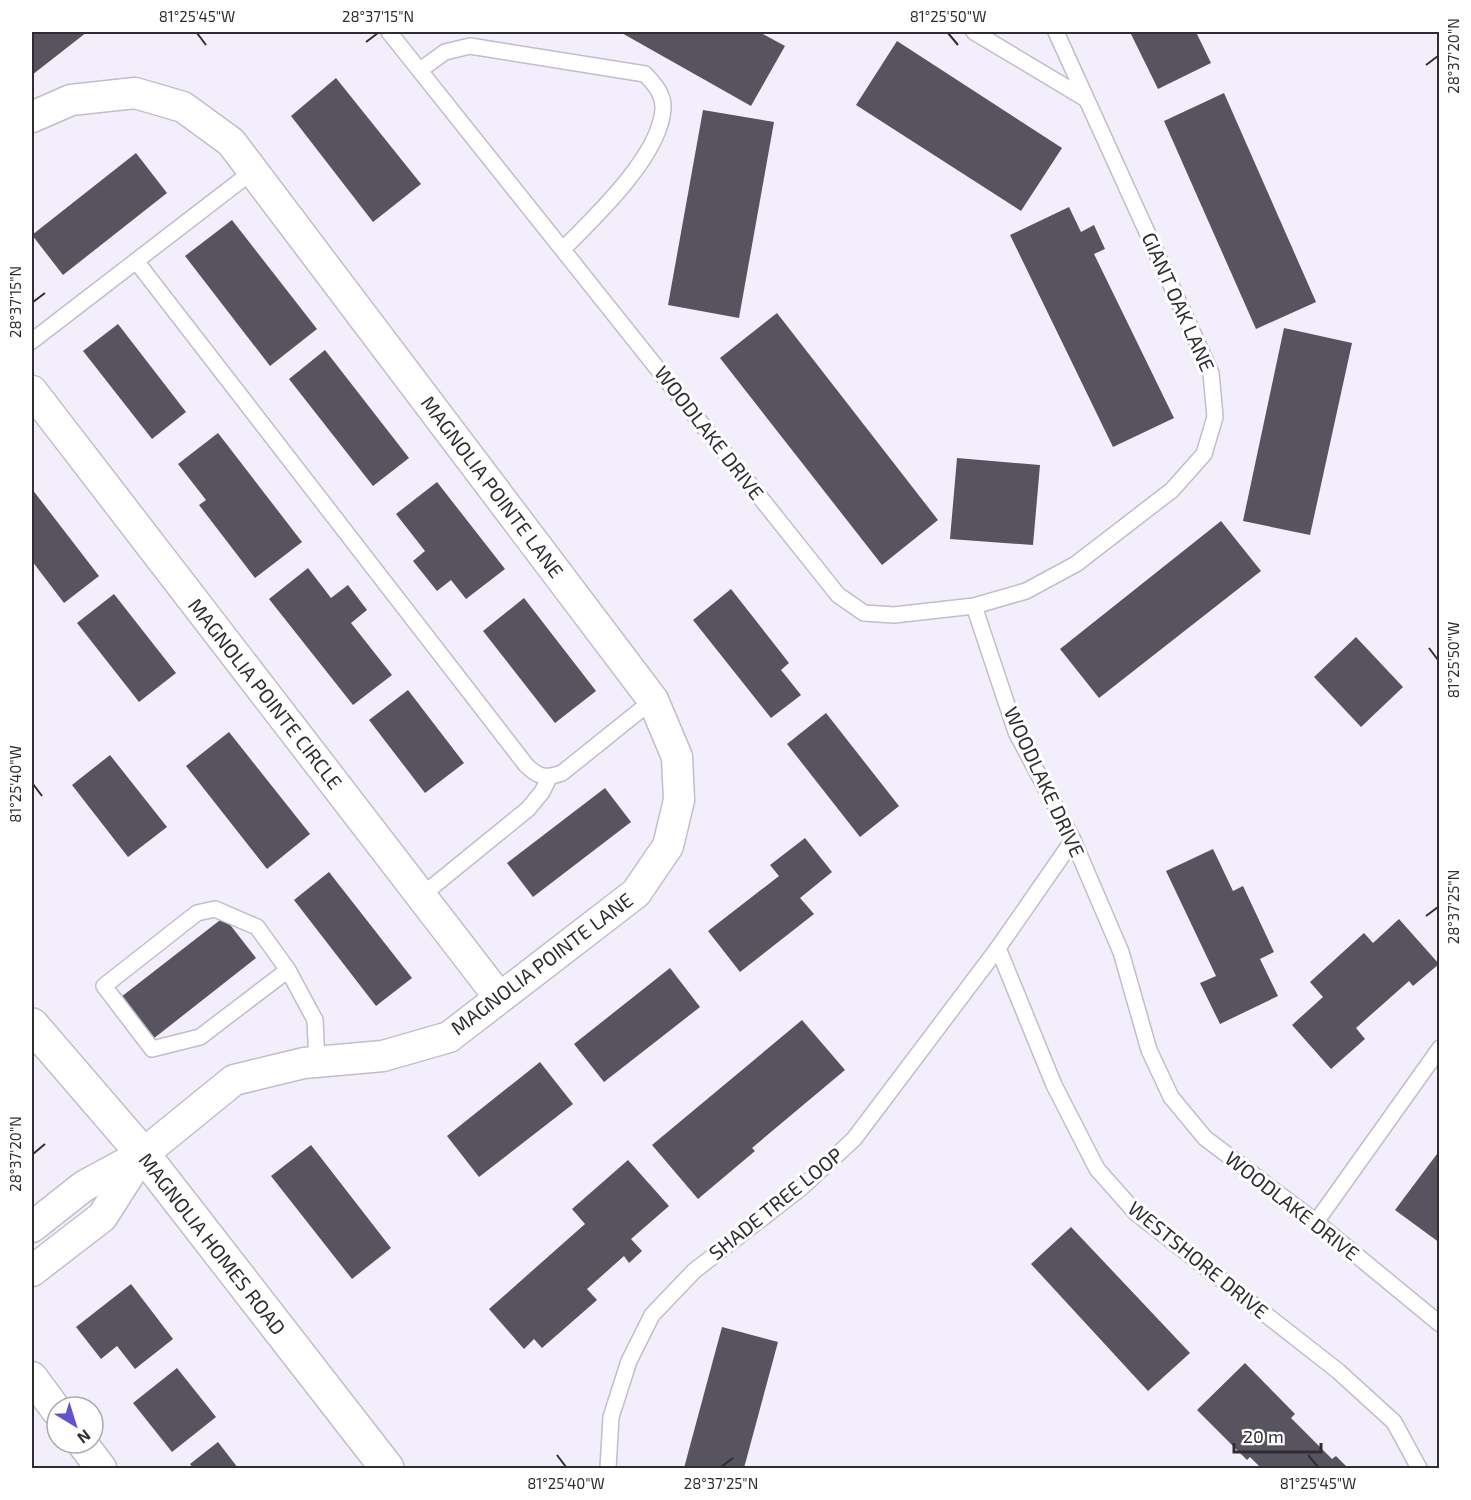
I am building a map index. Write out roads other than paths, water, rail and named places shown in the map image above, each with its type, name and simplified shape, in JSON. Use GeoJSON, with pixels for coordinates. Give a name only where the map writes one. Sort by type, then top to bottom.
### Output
{"type":"FeatureCollection","features":[{"type":"Feature","properties":{"kind":"street"},"geometry":{"type":"LineString","coordinates":[[32,117],[71,99],[135,93],[183,106],[231,141],[253,171]]}},
{"type":"Feature","properties":{"kind":"street","name":"MAGNOLIA POINTE LANE"},"geometry":{"type":"LineString","coordinates":[[143,1154],[234,1080],[317,1062],[383,1056],[449,1037],[636,893],[668,846],[679,800],[677,757],[654,700],[253,171]]}},
{"type":"Feature","properties":{"kind":"street","name":"MAGNOLIA POINTE CIRCLE"},"geometry":{"type":"LineString","coordinates":[[32,392],[499,998]]}},
{"type":"Feature","properties":{"kind":"street","name":"MAGNOLIA HOMES ROAD"},"geometry":{"type":"LineString","coordinates":[[32,1025],[143,1154],[387,1468]]}},
{"type":"Feature","properties":{"kind":"street"},"geometry":{"type":"LineString","coordinates":[[32,1227],[84,1186],[143,1154]]}},
{"type":"Feature","properties":{"kind":"street"},"geometry":{"type":"LineString","coordinates":[[32,1271],[102,1217],[143,1154]]}},
{"type":"Feature","properties":{"kind":"street"},"geometry":{"type":"LineString","coordinates":[[32,1377],[46,1395]]}},
{"type":"Feature","properties":{"kind":"street"},"geometry":{"type":"LineString","coordinates":[[91,1455],[101,1468]]}},
{"type":"Feature","properties":{"kind":"lane","name":"WOODLAKE DRIVE"},"geometry":{"type":"LineString","coordinates":[[389,32],[838,596],[864,613],[894,615],[974,606],[1016,732],[1073,840],[1121,952],[1149,1050],[1171,1097],[1205,1138],[1316,1222],[1440,1324]]}},
{"type":"Feature","properties":{"kind":"lane"},"geometry":{"type":"LineString","coordinates":[[974,32],[1086,99]]}},
{"type":"Feature","properties":{"kind":"lane","name":"GIANT OAK LANE"},"geometry":{"type":"LineString","coordinates":[[974,606],[1026,591],[1076,564],[1172,490],[1204,454],[1215,417],[1211,373],[1056,32]]}},
{"type":"Feature","properties":{"kind":"lane"},"geometry":{"type":"LineString","coordinates":[[420,70],[445,52],[470,46],[645,74],[659,89],[663,109],[655,139],[614,198],[563,249]]}},
{"type":"Feature","properties":{"kind":"lane"},"geometry":{"type":"LineString","coordinates":[[32,341],[253,171]]}},
{"type":"Feature","properties":{"kind":"lane"},"geometry":{"type":"LineString","coordinates":[[135,261],[526,765],[537,776],[549,778],[562,773],[654,700]]}},
{"type":"Feature","properties":{"kind":"lane"},"geometry":{"type":"LineString","coordinates":[[421,896],[528,809],[542,792],[549,778]]}},
{"type":"Feature","properties":{"kind":"lane","name":"SHADE TREE LOOP"},"geometry":{"type":"LineString","coordinates":[[608,1468],[611,1417],[629,1361],[652,1315],[694,1271],[801,1188],[854,1139],[998,948],[1073,840]]}},
{"type":"Feature","properties":{"kind":"lane"},"geometry":{"type":"LineString","coordinates":[[288,970],[201,1037],[152,1049],[104,986],[197,913],[215,909],[257,927],[288,970],[315,1020],[317,1062]]}},
{"type":"Feature","properties":{"kind":"lane","name":"WESTSHORE DRIVE"},"geometry":{"type":"LineString","coordinates":[[998,948],[1054,1085],[1097,1169],[1136,1213],[1338,1371],[1394,1422],[1419,1468]]}},
{"type":"Feature","properties":{"kind":"lane"},"geometry":{"type":"LineString","coordinates":[[1316,1222],[1440,1048]]}}]}
